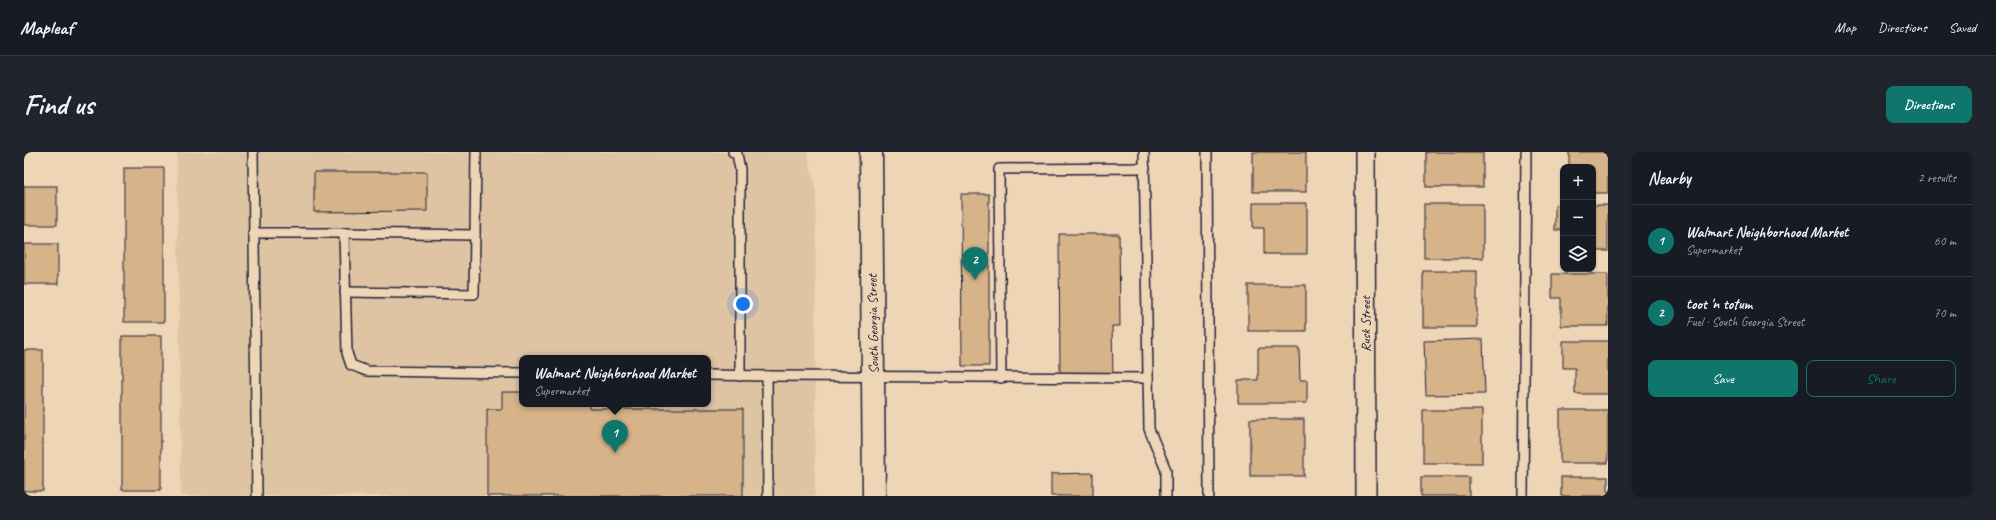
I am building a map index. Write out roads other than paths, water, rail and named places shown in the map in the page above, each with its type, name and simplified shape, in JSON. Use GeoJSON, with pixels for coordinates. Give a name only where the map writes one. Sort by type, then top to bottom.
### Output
{"type":"FeatureCollection","features":[{"type":"Feature","properties":{"kind":"main road","name":"South Georgia Street"},"geometry":{"type":"LineString","coordinates":[[871,152],[874,496]]}},
{"type":"Feature","properties":{"kind":"street","name":"Rusk Street"},"geometry":{"type":"LineString","coordinates":[[1365,152],[1366,496]]}},
{"type":"Feature","properties":{"kind":"lane"},"geometry":{"type":"LineString","coordinates":[[253,152],[257,496]]}},
{"type":"Feature","properties":{"kind":"lane"},"geometry":{"type":"LineString","coordinates":[[345,292],[474,294],[476,152]]}},
{"type":"Feature","properties":{"kind":"lane"},"geometry":{"type":"LineString","coordinates":[[733,152],[737,154],[740,169],[740,376]]}},
{"type":"Feature","properties":{"kind":"lane"},"geometry":{"type":"LineString","coordinates":[[1144,152],[1149,429],[1166,470],[1166,496]]}},
{"type":"Feature","properties":{"kind":"lane"},"geometry":{"type":"LineString","coordinates":[[1207,152],[1209,496]]}},
{"type":"Feature","properties":{"kind":"lane"},"geometry":{"type":"LineString","coordinates":[[1523,496],[1526,152]]}},
{"type":"Feature","properties":{"kind":"lane"},"geometry":{"type":"LineString","coordinates":[[1000,378],[999,169],[1145,168]]}},
{"type":"Feature","properties":{"kind":"lane"},"geometry":{"type":"LineString","coordinates":[[254,233],[475,235]]}},
{"type":"Feature","properties":{"kind":"lane"},"geometry":{"type":"LineString","coordinates":[[344,233],[347,353],[351,365],[366,372],[519,373]]}},
{"type":"Feature","properties":{"kind":"lane"},"geometry":{"type":"LineString","coordinates":[[711,375],[873,378],[1148,378]]}},
{"type":"Feature","properties":{"kind":"lane"},"geometry":{"type":"LineString","coordinates":[[767,376],[768,496]]}},
{"type":"Feature","properties":{"kind":"place","name":"toot 'n totum"},"geometry":{"type":"Point","coordinates":[975,280]}},
{"type":"Feature","properties":{"kind":"place","name":"Walmart Neighborhood Market"},"geometry":{"type":"Point","coordinates":[615,453]}}]}
